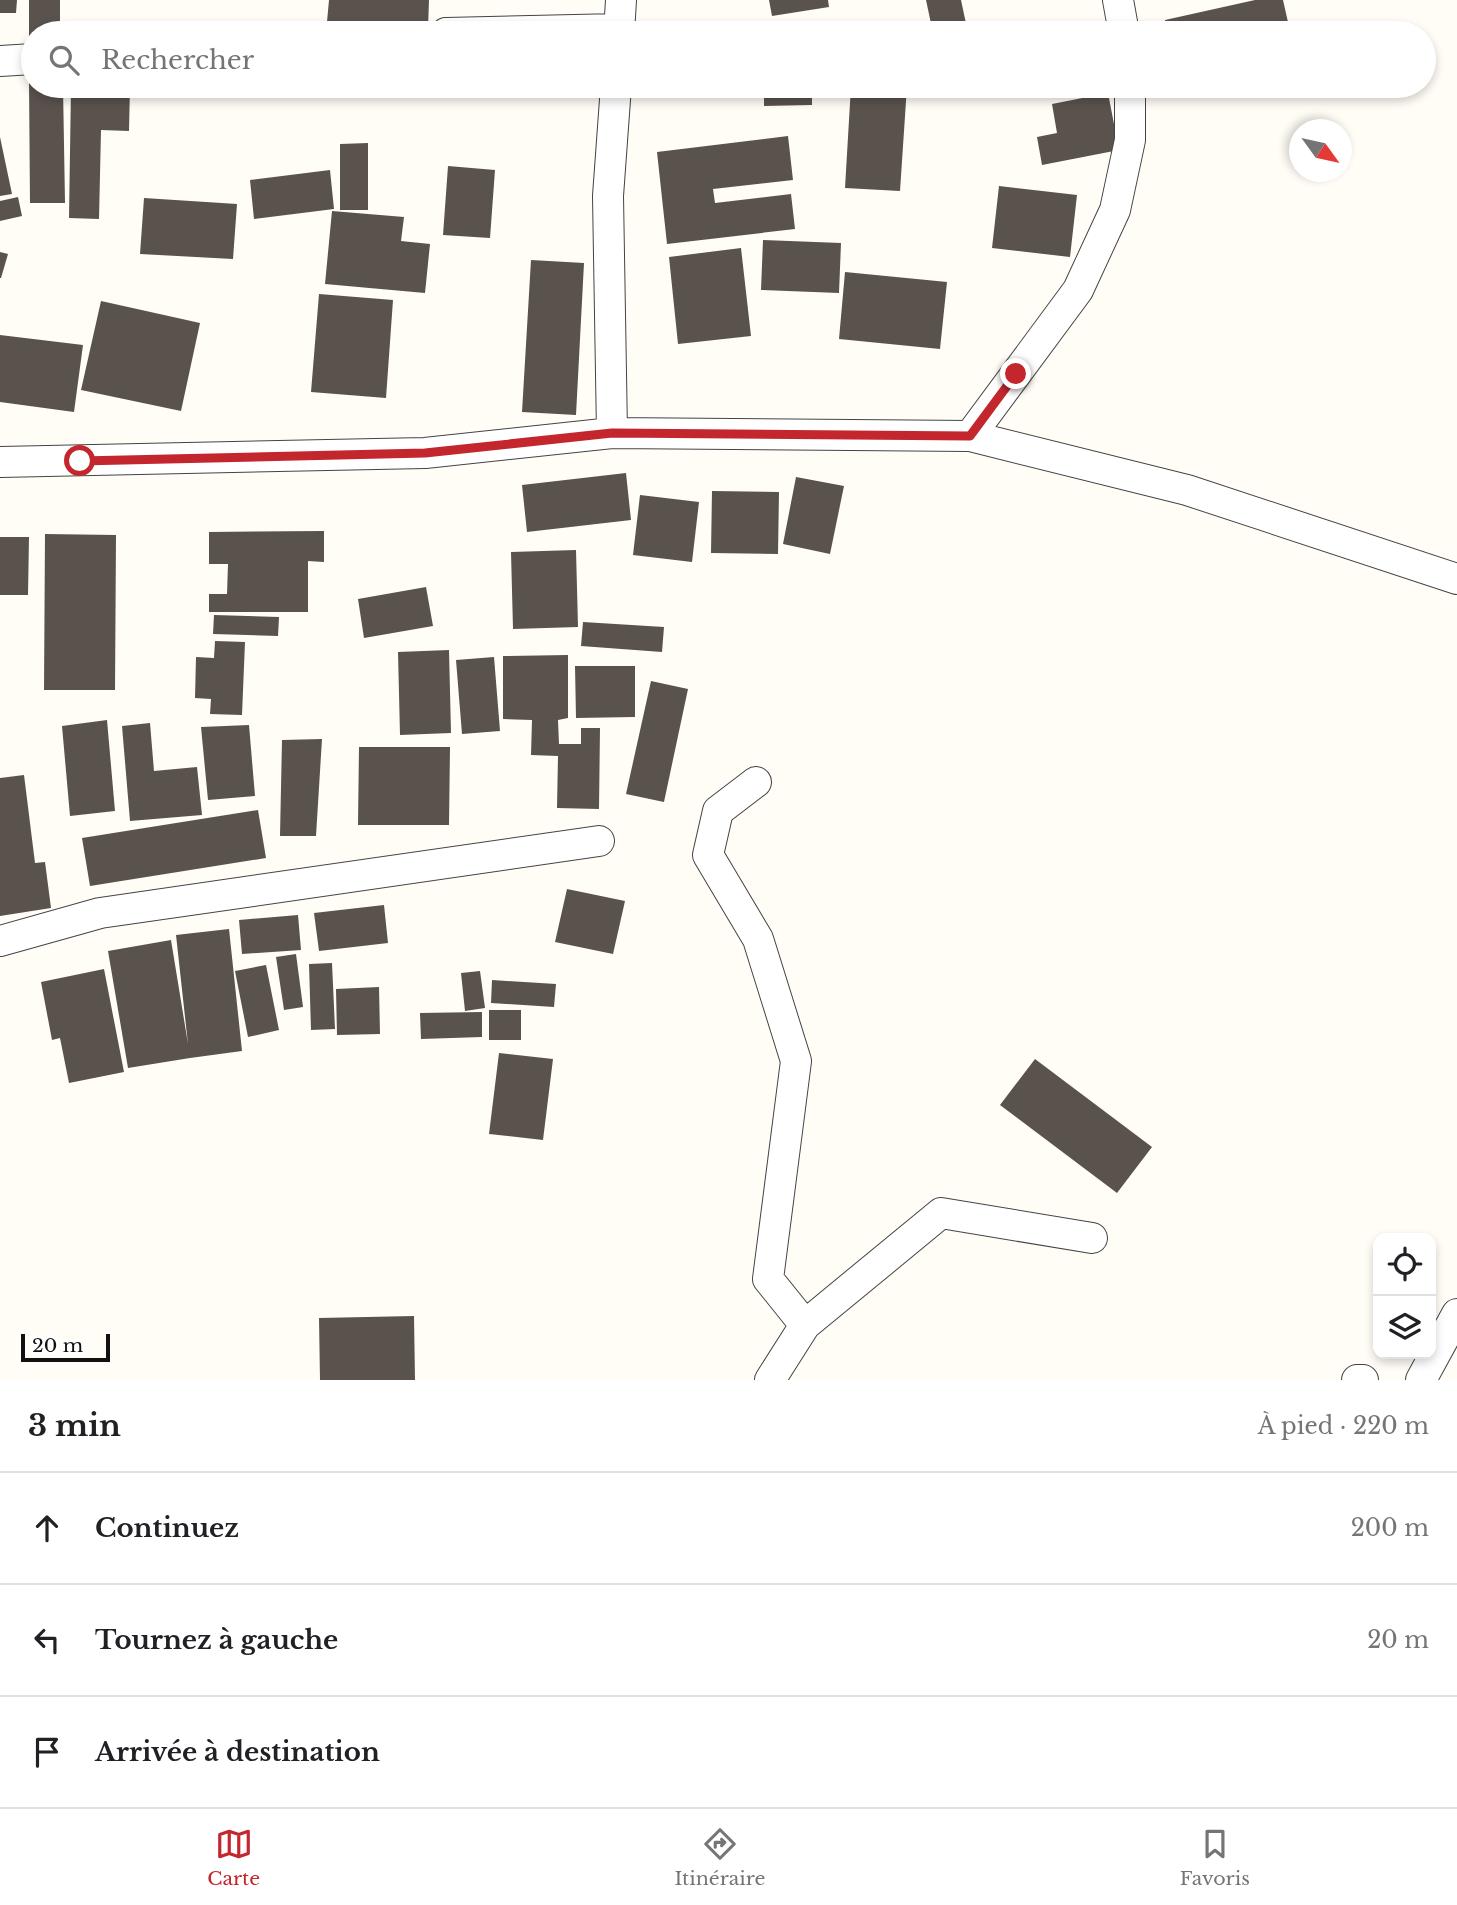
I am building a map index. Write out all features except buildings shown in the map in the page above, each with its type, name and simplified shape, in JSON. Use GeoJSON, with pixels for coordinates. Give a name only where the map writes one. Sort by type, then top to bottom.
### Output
{"type":"FeatureCollection","features":[{"type":"Feature","properties":{"kind":"street"},"geometry":{"type":"LineString","coordinates":[[1118,0],[1122,21]]}},
{"type":"Feature","properties":{"kind":"street"},"geometry":{"type":"LineString","coordinates":[[0,61],[21,60]]}},
{"type":"Feature","properties":{"kind":"street"},"geometry":{"type":"LineString","coordinates":[[612,433],[608,196],[614,98]]}},
{"type":"Feature","properties":{"kind":"street"},"geometry":{"type":"LineString","coordinates":[[970,436],[1078,290],[1115,210],[1130,140],[1130,98]]}},
{"type":"Feature","properties":{"kind":"street"},"geometry":{"type":"LineString","coordinates":[[0,463],[425,453],[612,433],[970,436],[1187,490],[1457,579]]}},
{"type":"Feature","properties":{"kind":"street"},"geometry":{"type":"LineString","coordinates":[[756,782],[718,811],[708,855],[758,939],[796,1061],[768,1279],[805,1325]]}},
{"type":"Feature","properties":{"kind":"street"},"geometry":{"type":"LineString","coordinates":[[0,941],[100,913],[599,841]]}},
{"type":"Feature","properties":{"kind":"street"},"geometry":{"type":"LineString","coordinates":[[770,1380],[805,1325],[941,1213],[1092,1238]]}},
{"type":"Feature","properties":{"kind":"street"},"geometry":{"type":"LineString","coordinates":[[1420,1380],[1457,1314]]}},
{"type":"Feature","properties":{"kind":"street"},"geometry":{"type":"LineString","coordinates":[[1357,1380],[1363,1380]]}},
{"type":"Feature","properties":{"kind":"route"},"geometry":{"type":"LineString","coordinates":[[80,461],[425,453],[612,433],[970,436],[1016,374]]}}]}
